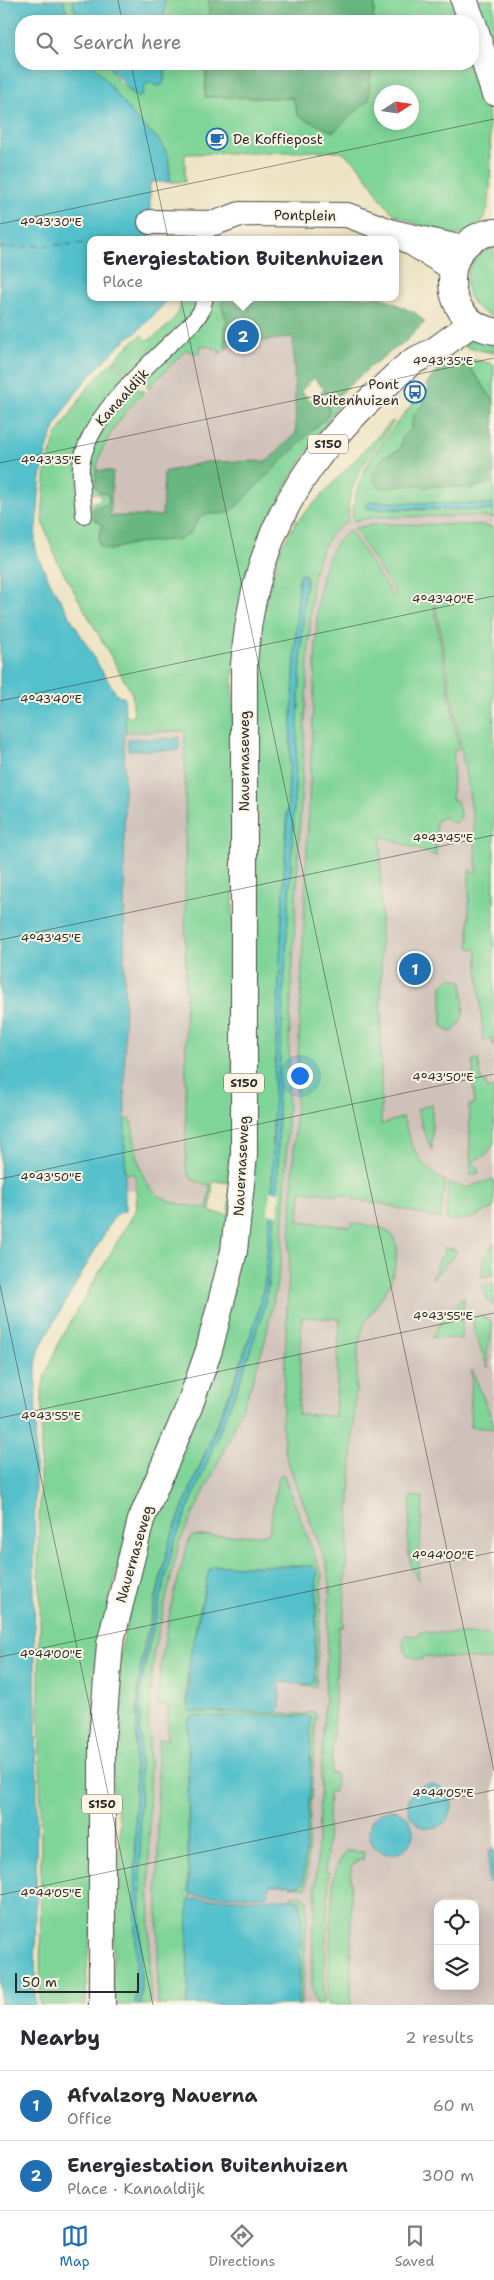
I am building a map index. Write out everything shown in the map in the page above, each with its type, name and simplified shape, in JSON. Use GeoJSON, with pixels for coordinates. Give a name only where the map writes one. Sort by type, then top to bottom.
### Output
{"type":"FeatureCollection","features":[{"type":"Feature","properties":{"kind":"main road"},"geometry":{"type":"LineString","coordinates":[[464,0],[469,15]]}},
{"type":"Feature","properties":{"kind":"main road"},"geometry":{"type":"LineString","coordinates":[[479,44],[494,92]]}},
{"type":"Feature","properties":{"kind":"main road"},"geometry":{"type":"LineString","coordinates":[[475,321],[453,294],[458,259],[477,238],[494,232]]}},
{"type":"Feature","properties":{"kind":"main road","name":"Nauernaseweg"},"geometry":{"type":"LineString","coordinates":[[102,2005],[102,1739],[110,1644],[142,1520],[209,1350],[237,1230],[244,1155],[244,665],[247,626],[258,575],[268,545],[297,487],[321,452],[350,418],[412,362],[434,351],[475,321]]}},
{"type":"Feature","properties":{"kind":"street","name":"Pontplein"},"geometry":{"type":"LineString","coordinates":[[150,222],[214,231],[240,214],[347,215],[390,236]]}},
{"type":"Feature","properties":{"kind":"street","name":"Pontplein"},"geometry":{"type":"LineString","coordinates":[[399,239],[458,259]]}},
{"type":"Feature","properties":{"kind":"street","name":"Kanaaldijk"},"geometry":{"type":"LineString","coordinates":[[84,515],[81,467],[94,427],[124,390],[195,320],[202,310],[204,301]]}},
{"type":"Feature","properties":{"kind":"shaded area"},"geometry":{"type":"Polygon","coordinates":[[[243,317],[250,319],[252,322],[248,342],[293,337],[296,433],[267,461],[206,462],[163,516],[110,516],[113,471],[96,470],[103,448],[115,425],[186,350],[202,345],[220,350],[220,353],[232,345],[235,321],[243,317]]]}},
{"type":"Feature","properties":{"kind":"shaded area"},"geometry":{"type":"Polygon","coordinates":[[[494,504],[494,2005],[136,2005],[138,1686],[272,1189],[274,1081],[300,575],[340,512],[349,508],[494,504]]]}},
{"type":"Feature","properties":{"kind":"shaded area"},"geometry":{"type":"Polygon","coordinates":[[[125,730],[185,731],[186,1166],[199,1184],[210,1185],[208,1208],[173,1204],[150,1188],[144,1191],[125,1190],[125,730]]]}},
{"type":"Feature","properties":{"kind":"green space"},"geometry":{"type":"Polygon","coordinates":[[[63,0],[72,0],[76,15],[67,15],[63,0]]]}},
{"type":"Feature","properties":{"kind":"green space"},"geometry":{"type":"Polygon","coordinates":[[[165,0],[209,0],[208,15],[164,15],[165,0]]]}},
{"type":"Feature","properties":{"kind":"green space"},"geometry":{"type":"Polygon","coordinates":[[[209,0],[375,0],[374,15],[208,15],[209,0]]]}},
{"type":"Feature","properties":{"kind":"green space"},"geometry":{"type":"Polygon","coordinates":[[[375,0],[454,0],[459,15],[374,15],[375,0]]]}},
{"type":"Feature","properties":{"kind":"green space"},"geometry":{"type":"Polygon","coordinates":[[[476,0],[494,0],[494,48],[476,0]]]}},
{"type":"Feature","properties":{"kind":"green space"},"geometry":{"type":"Polygon","coordinates":[[[98,70],[111,70],[119,81],[137,98],[141,95],[146,84],[165,78],[165,70],[206,70],[205,97],[369,100],[371,70],[475,70],[485,95],[488,111],[490,150],[489,199],[485,215],[479,226],[470,232],[459,235],[447,234],[422,227],[392,212],[353,160],[337,151],[185,154],[185,182],[171,182],[168,155],[158,139],[137,120],[98,70]]]}},
{"type":"Feature","properties":{"kind":"green space"},"geometry":{"type":"Polygon","coordinates":[[[207,70],[371,70],[369,100],[333,132],[298,116],[293,98],[205,97],[207,70]]]}},
{"type":"Feature","properties":{"kind":"green space"},"geometry":{"type":"Polygon","coordinates":[[[494,247],[494,317],[482,311],[473,303],[468,293],[466,282],[468,271],[473,261],[482,253],[494,247]]]}},
{"type":"Feature","properties":{"kind":"green space"},"geometry":{"type":"Polygon","coordinates":[[[180,301],[200,301],[190,319],[132,377],[117,360],[115,361],[130,378],[100,412],[84,441],[78,474],[80,519],[88,518],[88,505],[102,499],[100,495],[91,492],[86,487],[86,471],[97,433],[112,412],[132,390],[138,389],[145,392],[126,412],[104,445],[96,471],[95,485],[99,492],[107,494],[109,500],[106,505],[93,508],[93,518],[102,525],[98,542],[102,548],[110,550],[135,543],[180,539],[189,534],[201,516],[231,512],[315,425],[325,420],[329,410],[328,403],[318,395],[323,390],[331,394],[339,403],[291,477],[264,529],[252,562],[241,606],[233,680],[232,1183],[213,1181],[210,1212],[229,1215],[220,1269],[202,1341],[132,1522],[115,1579],[106,1620],[96,1703],[93,1786],[93,1912],[86,1982],[86,2005],[40,2005],[40,1613],[38,1562],[42,1390],[45,1376],[60,1340],[137,1208],[135,1174],[125,1173],[124,1120],[131,1119],[142,1172],[147,1184],[156,1193],[168,1200],[185,1205],[208,1208],[210,1185],[191,1178],[186,1166],[185,731],[126,732],[125,714],[130,718],[134,715],[132,694],[57,561],[42,520],[46,467],[56,436],[90,384],[129,345],[142,335],[147,340],[165,328],[175,317],[180,301]]]}},
{"type":"Feature","properties":{"kind":"green space"},"geometry":{"type":"Polygon","coordinates":[[[206,301],[223,301],[221,305],[227,321],[224,340],[226,349],[219,354],[219,350],[202,345],[199,354],[186,350],[148,389],[145,376],[206,301]]]}},
{"type":"Feature","properties":{"kind":"green space"},"geometry":{"type":"Polygon","coordinates":[[[223,301],[389,301],[417,314],[425,322],[407,340],[372,365],[338,396],[334,392],[331,394],[323,390],[314,378],[301,391],[311,401],[318,395],[324,399],[329,408],[328,415],[231,512],[201,516],[189,534],[180,539],[135,543],[110,550],[102,548],[98,540],[102,525],[93,518],[93,507],[106,505],[109,500],[107,494],[99,492],[96,488],[96,470],[113,471],[110,516],[162,516],[164,472],[206,462],[267,461],[296,433],[293,337],[248,343],[252,322],[250,319],[243,317],[235,321],[232,345],[226,349],[224,328],[227,321],[221,304],[223,301]]]}},
{"type":"Feature","properties":{"kind":"green space"},"geometry":{"type":"Polygon","coordinates":[[[475,337],[494,340],[494,353],[469,348],[462,344],[475,337]]]}},
{"type":"Feature","properties":{"kind":"green space"},"geometry":{"type":"Polygon","coordinates":[[[449,355],[456,364],[464,359],[494,401],[494,482],[470,489],[446,485],[380,488],[373,480],[374,473],[383,457],[400,449],[403,436],[411,429],[413,416],[424,403],[424,398],[420,394],[422,391],[425,393],[429,388],[426,385],[449,355]]]}},
{"type":"Feature","properties":{"kind":"green space"},"geometry":{"type":"Polygon","coordinates":[[[464,359],[494,364],[494,401],[464,359]]]}},
{"type":"Feature","properties":{"kind":"green space"},"geometry":{"type":"Polygon","coordinates":[[[420,394],[424,397],[424,403],[421,409],[415,413],[411,429],[402,438],[400,449],[381,460],[380,465],[385,488],[399,485],[467,487],[494,482],[494,504],[371,502],[366,506],[371,509],[494,510],[494,518],[476,516],[374,517],[353,521],[354,502],[365,468],[386,437],[420,394]]]}},
{"type":"Feature","properties":{"kind":"green space"},"geometry":{"type":"Polygon","coordinates":[[[392,421],[394,422],[362,468],[351,493],[348,507],[348,522],[334,532],[323,547],[312,582],[290,1020],[285,1203],[281,1263],[265,1341],[248,1394],[222,1455],[179,1543],[154,1650],[149,1718],[150,2005],[141,2005],[141,1686],[174,1543],[240,1381],[263,1312],[268,1286],[278,1182],[278,1091],[304,597],[307,580],[305,575],[299,575],[274,1081],[272,1189],[265,1281],[257,1317],[235,1378],[170,1540],[144,1645],[138,1686],[135,1760],[136,2005],[113,2005],[113,1944],[120,1891],[120,1823],[113,1791],[113,1753],[120,1654],[142,1553],[222,1342],[260,619],[281,547],[296,522],[392,421]]]}},
{"type":"Feature","properties":{"kind":"green space"},"geometry":{"type":"Polygon","coordinates":[[[379,524],[482,525],[494,528],[494,1047],[491,1038],[483,1041],[477,950],[469,948],[469,870],[477,873],[474,824],[434,596],[432,596],[459,749],[454,750],[452,799],[457,801],[461,817],[455,824],[444,817],[436,821],[436,856],[381,836],[381,1125],[403,1117],[409,1137],[422,1162],[436,1176],[445,1181],[440,1219],[383,1204],[354,1200],[354,1197],[302,1191],[298,1221],[351,1227],[352,1223],[382,1228],[392,1235],[397,1246],[396,1262],[390,1284],[363,1326],[358,1349],[343,1627],[339,1627],[331,1773],[336,1774],[335,1792],[329,1792],[326,1872],[329,1872],[323,2005],[316,2005],[312,1985],[312,1966],[330,1585],[327,1565],[286,1457],[282,1427],[318,596],[325,568],[332,551],[336,544],[350,530],[393,597],[396,595],[354,528],[379,524]],[[302,1317],[298,1414],[335,1416],[340,1319],[302,1317]]]}},
{"type":"Feature","properties":{"kind":"green space"},"geometry":{"type":"Polygon","coordinates":[[[451,978],[462,981],[464,1003],[460,1024],[449,1032],[442,1026],[442,985],[451,978]]]}},
{"type":"Feature","properties":{"kind":"green space"},"geometry":{"type":"Polygon","coordinates":[[[478,1059],[482,1082],[485,1081],[487,1089],[494,1087],[494,1145],[485,1155],[473,1161],[479,1173],[471,1175],[469,1105],[474,1104],[473,1060],[478,1059]]]}},
{"type":"Feature","properties":{"kind":"green space"},"geometry":{"type":"Polygon","coordinates":[[[432,1104],[432,1150],[417,1109],[432,1104]]]}},
{"type":"Feature","properties":{"kind":"green space"},"geometry":{"type":"Polygon","coordinates":[[[494,1179],[494,1207],[471,1219],[446,1220],[448,1183],[470,1188],[471,1186],[494,1179]]]}},
{"type":"Feature","properties":{"kind":"green space"},"geometry":{"type":"Polygon","coordinates":[[[494,1242],[494,1274],[482,1277],[483,1259],[494,1242]]]}},
{"type":"Feature","properties":{"kind":"green space"},"geometry":{"type":"Polygon","coordinates":[[[447,1247],[447,1249],[453,1249],[457,1252],[432,1279],[439,1260],[444,1254],[444,1248],[447,1247]]]}},
{"type":"Feature","properties":{"kind":"green space"},"geometry":{"type":"Polygon","coordinates":[[[494,1283],[494,1307],[487,1298],[483,1287],[494,1283]]]}},
{"type":"Feature","properties":{"kind":"green space"},"geometry":{"type":"Polygon","coordinates":[[[464,1296],[461,1339],[432,1337],[443,1319],[464,1296]]]}},
{"type":"Feature","properties":{"kind":"green space"},"geometry":{"type":"Polygon","coordinates":[[[477,1315],[493,1323],[487,1349],[488,1368],[474,1332],[473,1319],[477,1315]]]}},
{"type":"Feature","properties":{"kind":"green space"},"geometry":{"type":"Polygon","coordinates":[[[472,1370],[494,1424],[494,1429],[470,1427],[472,1370]]]}},
{"type":"Feature","properties":{"kind":"green space"},"geometry":{"type":"Polygon","coordinates":[[[283,1474],[322,1575],[316,1687],[302,1686],[302,1684],[308,1685],[315,1668],[317,1570],[312,1566],[213,1566],[209,1570],[192,1644],[187,1703],[191,1712],[304,1714],[312,1711],[316,1713],[306,1888],[290,1886],[299,1886],[308,1716],[190,1717],[188,1720],[188,1887],[192,1895],[188,1911],[188,2005],[158,2005],[158,1740],[168,1740],[168,1706],[158,1705],[164,1642],[173,1601],[189,1540],[193,1536],[263,1535],[269,1532],[278,1477],[283,1474]]]}},
{"type":"Feature","properties":{"kind":"green space"},"geometry":{"type":"Polygon","coordinates":[[[411,1496],[423,1497],[418,1580],[413,1571],[408,1550],[411,1496]]]}},
{"type":"Feature","properties":{"kind":"green space"},"geometry":{"type":"Polygon","coordinates":[[[419,1632],[494,1635],[494,1660],[423,1656],[422,1660],[413,1658],[404,1650],[403,1641],[405,1635],[419,1636],[419,1632]]]}},
{"type":"Feature","properties":{"kind":"green space"},"geometry":{"type":"Polygon","coordinates":[[[346,1851],[364,1852],[363,1860],[362,1858],[351,1866],[351,2005],[327,2005],[333,1882],[337,1866],[346,1851]]]}},
{"type":"Feature","properties":{"kind":"green space"},"geometry":{"type":"Polygon","coordinates":[[[291,1895],[303,1896],[308,1902],[301,2005],[298,2005],[301,1904],[297,1899],[291,1899],[291,1895]]]}},
{"type":"Feature","properties":{"kind":"water"},"geometry":{"type":"Polygon","coordinates":[[[0,0],[63,0],[67,15],[15,15],[15,70],[98,70],[137,120],[158,139],[168,155],[171,182],[150,182],[150,236],[87,236],[87,301],[166,301],[135,334],[128,337],[90,377],[63,412],[53,432],[46,454],[41,479],[35,535],[36,550],[50,582],[115,692],[120,697],[124,697],[126,732],[124,732],[125,1211],[119,1213],[112,1220],[40,1347],[36,1365],[34,1593],[37,1788],[35,2005],[0,2005],[0,0]]]}},
{"type":"Feature","properties":{"kind":"water"},"geometry":{"type":"Polygon","coordinates":[[[72,0],[165,0],[164,15],[76,15],[72,0]]]}},
{"type":"Feature","properties":{"kind":"water"},"geometry":{"type":"Polygon","coordinates":[[[112,70],[165,70],[165,78],[162,85],[156,86],[151,82],[146,84],[141,95],[137,98],[112,70]]]}},
{"type":"Feature","properties":{"kind":"water"},"geometry":{"type":"Polygon","coordinates":[[[371,502],[494,504],[494,510],[367,508],[366,504],[371,502]]]}},
{"type":"Feature","properties":{"kind":"water"},"geometry":{"type":"Polygon","coordinates":[[[299,575],[306,576],[278,1091],[278,1182],[268,1286],[263,1312],[240,1381],[174,1543],[141,1686],[141,2005],[136,2005],[135,1760],[140,1669],[170,1540],[236,1378],[257,1317],[265,1281],[272,1189],[274,1081],[299,575]]]}},
{"type":"Feature","properties":{"kind":"water"},"geometry":{"type":"Polygon","coordinates":[[[179,737],[179,750],[128,750],[128,739],[176,739],[179,737]]]}},
{"type":"Feature","properties":{"kind":"water"},"geometry":{"type":"Polygon","coordinates":[[[213,1566],[312,1566],[317,1570],[314,1682],[308,1685],[280,1682],[280,1708],[278,1713],[191,1712],[188,1709],[189,1662],[209,1570],[213,1566]]]}},
{"type":"Feature","properties":{"kind":"water"},"geometry":{"type":"Polygon","coordinates":[[[193,1716],[308,1716],[311,1718],[310,1790],[303,1883],[301,1885],[270,1885],[266,1896],[196,1896],[189,1892],[188,1720],[193,1716]]]}},
{"type":"Feature","properties":{"kind":"water"},"geometry":{"type":"Polygon","coordinates":[[[426,1784],[434,1784],[446,1790],[452,1806],[446,1822],[434,1828],[426,1828],[414,1822],[408,1810],[408,1802],[414,1790],[426,1784]]]}},
{"type":"Feature","properties":{"kind":"water"},"geometry":{"type":"Polygon","coordinates":[[[391,1810],[403,1814],[409,1820],[413,1832],[409,1844],[403,1850],[391,1854],[379,1850],[373,1844],[369,1832],[373,1820],[379,1814],[391,1810]]]}},
{"type":"Feature","properties":{"kind":"water"},"geometry":{"type":"Polygon","coordinates":[[[489,1850],[494,1850],[494,1882],[488,1882],[489,1850]]]}},
{"type":"Feature","properties":{"kind":"water"},"geometry":{"type":"Polygon","coordinates":[[[291,1899],[300,1901],[302,1918],[298,2005],[188,2005],[188,1905],[189,1900],[291,1899]]]}},
{"type":"Feature","properties":{"kind":"pier"},"geometry":{"type":"Polygon","coordinates":[[[270,1191],[280,1192],[278,1215],[268,1214],[270,1191]]]}},
{"type":"Feature","properties":{"kind":"ferry route"},"geometry":{"type":"LineString","coordinates":[[142,236],[145,232]]}},
{"type":"Feature","properties":{"kind":"ferry route"},"geometry":{"type":"LineString","coordinates":[[0,248],[87,243]]}},
{"type":"Feature","properties":{"kind":"place","name":"De Koffiepost"},"geometry":{"type":"Point","coordinates":[217,139]}},
{"type":"Feature","properties":{"kind":"place","name":"Energiestation Buitenhuizen"},"geometry":{"type":"Point","coordinates":[243,336]}},
{"type":"Feature","properties":{"kind":"place","name":"Pont Buitenhuizen"},"geometry":{"type":"Point","coordinates":[415,392]}},
{"type":"Feature","properties":{"kind":"place","name":"Afvalzorg Nauerna"},"geometry":{"type":"Point","coordinates":[415,969]}}]}
